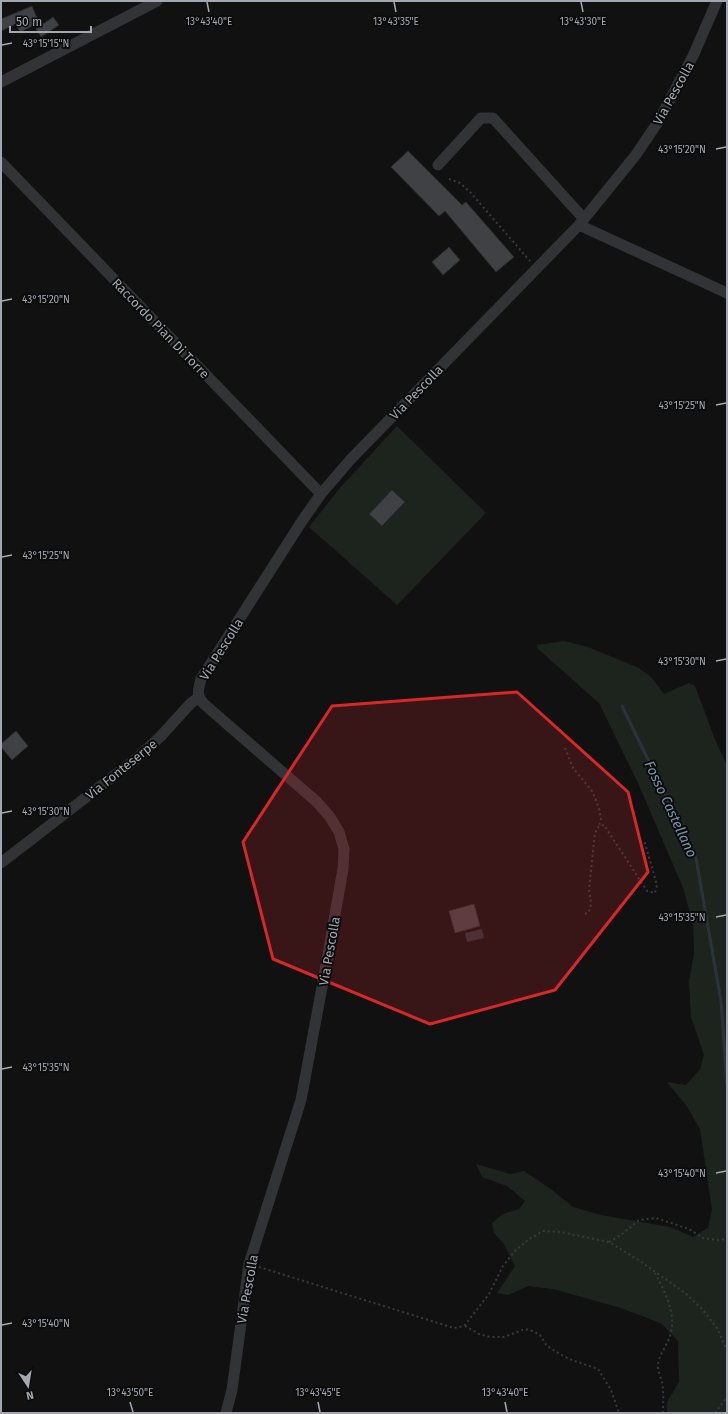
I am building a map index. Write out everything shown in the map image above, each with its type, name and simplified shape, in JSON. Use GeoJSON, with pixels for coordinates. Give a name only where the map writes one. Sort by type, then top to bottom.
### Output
{"type":"FeatureCollection","features":[{"type":"Feature","properties":{"kind":"street"},"geometry":{"type":"LineString","coordinates":[[1,82],[157,1]]}},
{"type":"Feature","properties":{"kind":"street","name":"Via Pescolla"},"geometry":{"type":"LineString","coordinates":[[226,1413],[232,1390],[249,1264],[301,1100],[343,869],[344,849],[339,832],[330,817],[317,802],[204,704],[198,698],[197,690],[201,679],[321,494],[350,460],[581,222],[635,156],[658,122],[693,56],[717,1]]}},
{"type":"Feature","properties":{"kind":"street"},"geometry":{"type":"LineString","coordinates":[[438,165],[481,118],[493,118],[581,222],[727,293]]}},
{"type":"Feature","properties":{"kind":"street","name":"Raccordo Pian Di Torre"},"geometry":{"type":"LineString","coordinates":[[3,166],[321,494]]}},
{"type":"Feature","properties":{"kind":"street","name":"Via Fonteserpe"},"geometry":{"type":"LineString","coordinates":[[1,863],[137,758],[160,737],[191,703],[198,698]]}},
{"type":"Feature","properties":{"kind":"path"},"geometry":{"type":"LineString","coordinates":[[449,179],[460,183],[470,192],[531,263]]}},
{"type":"Feature","properties":{"kind":"path"},"geometry":{"type":"LineString","coordinates":[[565,748],[573,768],[592,791],[599,808],[601,819],[595,833],[593,847],[589,890],[589,912],[585,914]]}},
{"type":"Feature","properties":{"kind":"path"},"geometry":{"type":"LineString","coordinates":[[599,826],[604,825],[648,891],[655,893],[657,885],[644,840]]}},
{"type":"Feature","properties":{"kind":"path"},"geometry":{"type":"LineString","coordinates":[[609,1242],[621,1235],[639,1220],[656,1218],[689,1229],[703,1238],[718,1240],[727,1239]]}},
{"type":"Feature","properties":{"kind":"path"},"geometry":{"type":"LineString","coordinates":[[464,1326],[489,1294],[503,1266],[515,1251],[529,1239],[543,1232],[561,1232],[609,1242],[685,1292],[702,1308],[717,1328],[727,1351]]}},
{"type":"Feature","properties":{"kind":"path"},"geometry":{"type":"LineString","coordinates":[[249,1264],[454,1328],[464,1326],[490,1338],[504,1337],[525,1329],[532,1331],[540,1335],[548,1346],[555,1351],[569,1359],[598,1369],[610,1390],[619,1413]]}},
{"type":"Feature","properties":{"kind":"path"},"geometry":{"type":"LineString","coordinates":[[654,1272],[665,1292],[673,1323],[670,1337],[662,1352],[658,1365],[664,1396],[662,1413]]}},
{"type":"Feature","properties":{"kind":"path"},"geometry":{"type":"LineString","coordinates":[[715,1413],[727,1397]]}},
{"type":"Feature","properties":{"kind":"highlighted area"},"geometry":{"type":"Polygon","coordinates":[[[517,692],[628,792],[648,872],[555,990],[430,1024],[273,959],[243,842],[332,706],[517,692]]]}},
{"type":"Feature","properties":{"kind":"shaded area"},"geometry":{"type":"Polygon","coordinates":[[[397,426],[486,513],[397,605],[309,527],[340,488],[397,426]],[[392,490],[369,514],[383,526],[405,502],[392,490]]]}},
{"type":"Feature","properties":{"kind":"shaded area"},"geometry":{"type":"Polygon","coordinates":[[[564,641],[588,647],[639,668],[652,678],[664,694],[689,683],[695,686],[716,742],[727,765],[727,1413],[667,1413],[667,1402],[679,1382],[678,1341],[662,1324],[621,1308],[553,1289],[528,1286],[508,1295],[497,1293],[515,1266],[504,1244],[494,1233],[492,1223],[503,1214],[519,1209],[525,1201],[507,1186],[482,1177],[476,1164],[510,1174],[524,1171],[552,1190],[573,1207],[601,1215],[670,1227],[693,1237],[708,1228],[712,1209],[700,1129],[686,1105],[667,1082],[686,1085],[700,1069],[704,1055],[691,1017],[689,981],[694,954],[693,926],[684,890],[638,783],[599,703],[538,649],[537,645],[564,641]]]}},
{"type":"Feature","properties":{"kind":"shaded area"},"geometry":{"type":"Polygon","coordinates":[[[482,929],[484,938],[467,942],[465,933],[482,929]]]}},
{"type":"Feature","properties":{"kind":"building"},"geometry":{"type":"Polygon","coordinates":[[[32,6],[39,23],[20,32],[16,24],[1,31],[1,19],[32,6]]]}},
{"type":"Feature","properties":{"kind":"building"},"geometry":{"type":"Polygon","coordinates":[[[53,17],[59,25],[41,37],[36,29],[53,17]]]}},
{"type":"Feature","properties":{"kind":"building"},"geometry":{"type":"Polygon","coordinates":[[[408,151],[462,205],[466,202],[514,257],[496,272],[445,211],[439,216],[391,167],[408,151]]]}},
{"type":"Feature","properties":{"kind":"building"},"geometry":{"type":"Polygon","coordinates":[[[449,247],[460,260],[443,275],[432,262],[449,247]]]}},
{"type":"Feature","properties":{"kind":"building"},"geometry":{"type":"Polygon","coordinates":[[[392,490],[405,502],[382,526],[369,514],[392,490]]]}},
{"type":"Feature","properties":{"kind":"building"},"geometry":{"type":"Polygon","coordinates":[[[16,731],[28,746],[12,760],[1,747],[1,744],[16,731]]]}},
{"type":"Feature","properties":{"kind":"building"},"geometry":{"type":"Polygon","coordinates":[[[474,904],[480,926],[455,933],[449,911],[474,904]]]}},
{"type":"Feature","properties":{"kind":"waterway","name":"Fosso Castellano"},"geometry":{"type":"LineString","coordinates":[[622,706],[696,858],[721,1001],[727,1084]]}}]}
